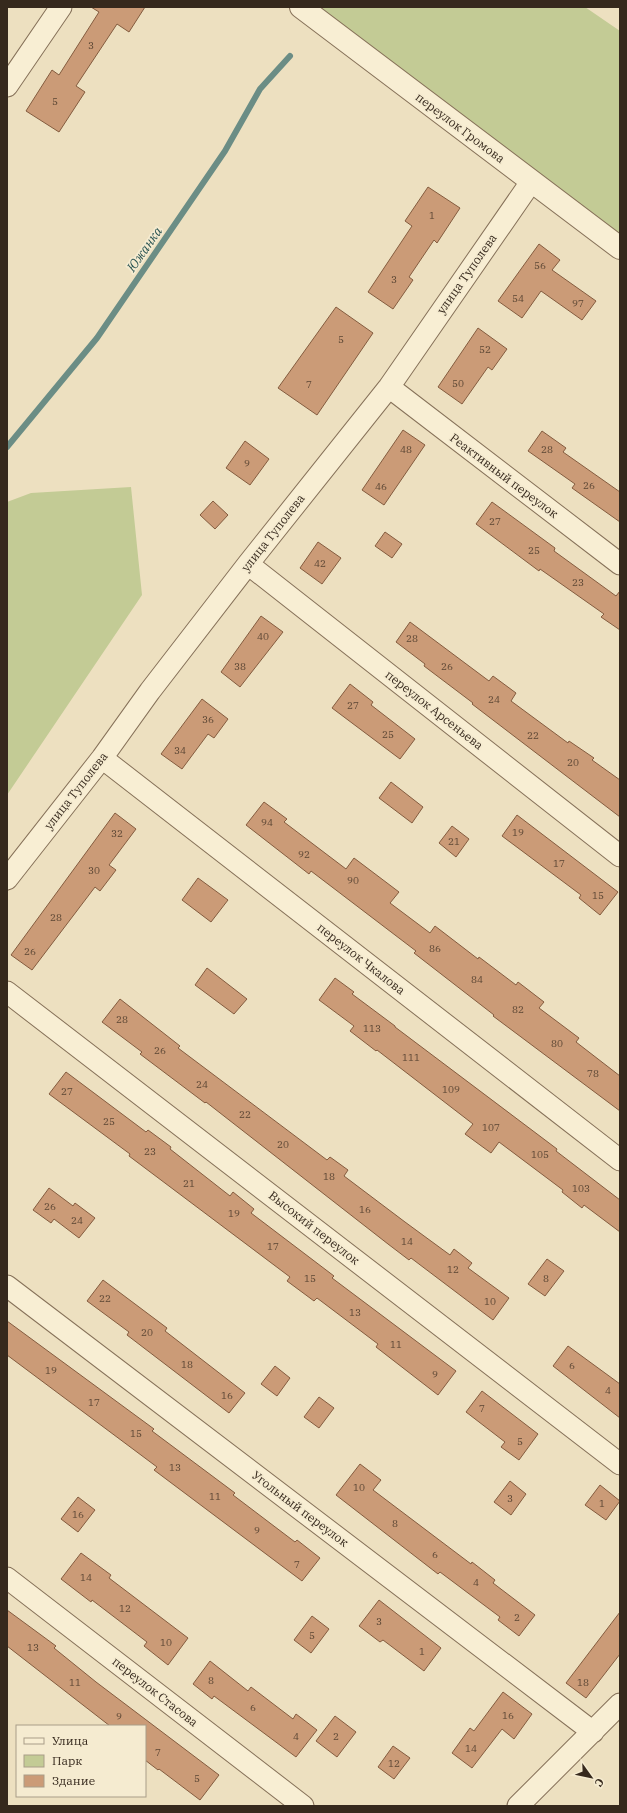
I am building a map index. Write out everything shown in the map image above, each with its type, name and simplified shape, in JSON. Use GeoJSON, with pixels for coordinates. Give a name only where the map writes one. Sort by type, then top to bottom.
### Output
{"type":"FeatureCollection","features":[{"type":"Feature","properties":{"kind":"street"},"geometry":{"type":"LineString","coordinates":[[7,86],[61,7]]}},
{"type":"Feature","properties":{"kind":"street","name":"переулок Громова"},"geometry":{"type":"LineString","coordinates":[[301,7],[530,182],[620,248]]}},
{"type":"Feature","properties":{"kind":"street","name":"улица Туполева"},"geometry":{"type":"LineString","coordinates":[[7,879],[102,758],[150,691],[248,564],[389,387],[530,182]]}},
{"type":"Feature","properties":{"kind":"street","name":"Реактивный переулок"},"geometry":{"type":"LineString","coordinates":[[389,387],[620,564]]}},
{"type":"Feature","properties":{"kind":"street","name":"переулок Арсеньева"},"geometry":{"type":"LineString","coordinates":[[248,564],[620,856]]}},
{"type":"Feature","properties":{"kind":"street","name":"переулок Чкалова"},"geometry":{"type":"LineString","coordinates":[[102,758],[620,1160]]}},
{"type":"Feature","properties":{"kind":"street","name":"Высокий переулок"},"geometry":{"type":"LineString","coordinates":[[7,992],[620,1464]]}},
{"type":"Feature","properties":{"kind":"street","name":"Угольный переулок"},"geometry":{"type":"LineString","coordinates":[[7,1286],[593,1732]]}},
{"type":"Feature","properties":{"kind":"street","name":"переулок Стасова"},"geometry":{"type":"LineString","coordinates":[[7,1578],[303,1806]]}},
{"type":"Feature","properties":{"kind":"street"},"geometry":{"type":"LineString","coordinates":[[518,1806],[620,1704]]}},
{"type":"Feature","properties":{"kind":"green space"},"geometry":{"type":"Polygon","coordinates":[[[318,7],[585,7],[620,31],[620,234],[318,7]]]}},
{"type":"Feature","properties":{"kind":"green space"},"geometry":{"type":"Polygon","coordinates":[[[131,487],[142,595],[7,795],[7,502],[31,493],[131,487]]]}},
{"type":"Feature","properties":{"kind":"building"},"geometry":{"type":"Polygon","coordinates":[[[91,7],[145,7],[129,32],[117,24],[76,86],[85,92],[59,132],[26,111],[52,70],[59,75],[99,12],[91,7]]]}},
{"type":"Feature","properties":{"kind":"building"},"geometry":{"type":"Polygon","coordinates":[[[428,187],[460,208],[437,243],[434,240],[409,277],[413,280],[393,309],[368,292],[412,226],[405,221],[428,187]]]}},
{"type":"Feature","properties":{"kind":"building"},"geometry":{"type":"Polygon","coordinates":[[[539,244],[560,260],[552,270],[596,301],[582,320],[541,291],[522,318],[498,301],[539,244]]]}},
{"type":"Feature","properties":{"kind":"building"},"geometry":{"type":"Polygon","coordinates":[[[336,307],[373,333],[317,415],[278,388],[336,307]]]}},
{"type":"Feature","properties":{"kind":"building"},"geometry":{"type":"Polygon","coordinates":[[[478,328],[507,349],[492,370],[488,367],[462,404],[438,387],[478,328]]]}},
{"type":"Feature","properties":{"kind":"building"},"geometry":{"type":"Polygon","coordinates":[[[403,430],[425,445],[384,505],[362,490],[403,430]]]}},
{"type":"Feature","properties":{"kind":"building"},"geometry":{"type":"Polygon","coordinates":[[[542,431],[566,448],[563,452],[620,492],[620,522],[572,488],[575,484],[528,451],[542,431]]]}},
{"type":"Feature","properties":{"kind":"building"},"geometry":{"type":"Polygon","coordinates":[[[245,441],[269,459],[250,485],[226,468],[245,441]]]}},
{"type":"Feature","properties":{"kind":"building"},"geometry":{"type":"Polygon","coordinates":[[[213,501],[228,515],[215,529],[200,515],[213,501]]]}},
{"type":"Feature","properties":{"kind":"building"},"geometry":{"type":"Polygon","coordinates":[[[492,502],[555,548],[554,551],[616,596],[620,591],[620,630],[601,617],[604,614],[540,569],[539,571],[476,524],[492,502]]]}},
{"type":"Feature","properties":{"kind":"building"},"geometry":{"type":"Polygon","coordinates":[[[385,532],[402,544],[392,558],[375,546],[385,532]]]}},
{"type":"Feature","properties":{"kind":"building"},"geometry":{"type":"Polygon","coordinates":[[[318,542],[341,558],[322,584],[300,568],[318,542]]]}},
{"type":"Feature","properties":{"kind":"building"},"geometry":{"type":"Polygon","coordinates":[[[261,616],[283,632],[240,687],[221,672],[261,616]]]}},
{"type":"Feature","properties":{"kind":"building"},"geometry":{"type":"Polygon","coordinates":[[[410,622],[489,681],[493,676],[516,693],[511,701],[568,743],[569,741],[594,758],[592,760],[620,780],[620,817],[472,704],[473,703],[424,666],[425,664],[396,642],[410,622]]]}},
{"type":"Feature","properties":{"kind":"building"},"geometry":{"type":"Polygon","coordinates":[[[350,684],[373,702],[371,705],[415,739],[400,759],[332,708],[350,684]]]}},
{"type":"Feature","properties":{"kind":"building"},"geometry":{"type":"Polygon","coordinates":[[[202,699],[228,719],[214,738],[208,734],[182,769],[161,754],[202,699]]]}},
{"type":"Feature","properties":{"kind":"building"},"geometry":{"type":"Polygon","coordinates":[[[391,782],[423,807],[412,823],[379,798],[391,782]]]}},
{"type":"Feature","properties":{"kind":"building"},"geometry":{"type":"Polygon","coordinates":[[[264,802],[287,819],[284,822],[346,869],[354,858],[399,892],[390,903],[430,933],[435,926],[478,959],[479,957],[516,985],[518,982],[544,1002],[539,1008],[579,1038],[576,1042],[620,1076],[620,1111],[493,1016],[494,1015],[414,953],[416,951],[311,871],[309,874],[246,825],[264,802]]]}},
{"type":"Feature","properties":{"kind":"building"},"geometry":{"type":"Polygon","coordinates":[[[115,813],[136,829],[109,865],[116,870],[100,891],[95,887],[32,970],[11,955],[115,813]]]}},
{"type":"Feature","properties":{"kind":"building"},"geometry":{"type":"Polygon","coordinates":[[[517,815],[618,892],[600,915],[579,898],[581,895],[502,836],[517,815]]]}},
{"type":"Feature","properties":{"kind":"building"},"geometry":{"type":"Polygon","coordinates":[[[452,826],[469,839],[456,857],[439,843],[452,826]]]}},
{"type":"Feature","properties":{"kind":"building"},"geometry":{"type":"Polygon","coordinates":[[[198,878],[228,900],[211,922],[182,900],[198,878]]]}},
{"type":"Feature","properties":{"kind":"building"},"geometry":{"type":"Polygon","coordinates":[[[207,968],[247,999],[234,1014],[195,985],[207,968]]]}},
{"type":"Feature","properties":{"kind":"building"},"geometry":{"type":"Polygon","coordinates":[[[335,978],[354,992],[352,994],[557,1149],[556,1151],[620,1200],[620,1232],[584,1205],[582,1208],[562,1192],[563,1190],[499,1142],[491,1153],[465,1134],[473,1124],[350,1031],[354,1026],[319,1000],[335,978]]]}},
{"type":"Feature","properties":{"kind":"building"},"geometry":{"type":"Polygon","coordinates":[[[120,999],[180,1046],[178,1048],[327,1160],[330,1157],[348,1170],[344,1176],[405,1222],[450,1255],[454,1249],[472,1263],[468,1268],[509,1298],[493,1320],[411,1258],[409,1260],[388,1244],[206,1102],[205,1103],[140,1054],[142,1052],[102,1022],[120,999]]]}},
{"type":"Feature","properties":{"kind":"building"},"geometry":{"type":"Polygon","coordinates":[[[66,1072],[146,1132],[148,1130],[171,1147],[170,1149],[230,1196],[233,1192],[254,1209],[251,1213],[334,1276],[332,1278],[456,1371],[438,1395],[376,1347],[378,1344],[317,1298],[314,1301],[287,1281],[290,1277],[49,1094],[66,1072]]]}},
{"type":"Feature","properties":{"kind":"building"},"geometry":{"type":"Polygon","coordinates":[[[49,1188],[73,1206],[75,1203],[95,1218],[79,1238],[54,1219],[51,1223],[33,1210],[49,1188]]]}},
{"type":"Feature","properties":{"kind":"building"},"geometry":{"type":"Polygon","coordinates":[[[547,1259],[564,1271],[545,1296],[528,1284],[547,1259]]]}},
{"type":"Feature","properties":{"kind":"building"},"geometry":{"type":"Polygon","coordinates":[[[103,1280],[167,1328],[165,1331],[245,1393],[229,1413],[127,1335],[129,1332],[87,1301],[103,1280]]]}},
{"type":"Feature","properties":{"kind":"building"},"geometry":{"type":"Polygon","coordinates":[[[7,1321],[154,1429],[152,1431],[235,1493],[233,1495],[295,1542],[297,1540],[320,1558],[302,1581],[154,1470],[157,1467],[7,1355],[7,1321]]]}},
{"type":"Feature","properties":{"kind":"building"},"geometry":{"type":"Polygon","coordinates":[[[568,1346],[620,1384],[620,1418],[553,1366],[568,1346]]]}},
{"type":"Feature","properties":{"kind":"building"},"geometry":{"type":"Polygon","coordinates":[[[275,1366],[290,1378],[277,1396],[261,1384],[275,1366]]]}},
{"type":"Feature","properties":{"kind":"building"},"geometry":{"type":"Polygon","coordinates":[[[482,1391],[538,1434],[519,1460],[501,1447],[505,1442],[466,1412],[482,1391]]]}},
{"type":"Feature","properties":{"kind":"building"},"geometry":{"type":"Polygon","coordinates":[[[319,1397],[334,1408],[319,1428],[304,1417],[319,1397]]]}},
{"type":"Feature","properties":{"kind":"building"},"geometry":{"type":"Polygon","coordinates":[[[360,1464],[381,1480],[373,1490],[471,1564],[472,1562],[495,1580],[493,1583],[535,1615],[519,1636],[498,1620],[500,1617],[440,1572],[438,1574],[336,1495],[360,1464]]]}},
{"type":"Feature","properties":{"kind":"building"},"geometry":{"type":"Polygon","coordinates":[[[510,1481],[526,1494],[511,1515],[494,1502],[510,1481]]]}},
{"type":"Feature","properties":{"kind":"building"},"geometry":{"type":"Polygon","coordinates":[[[600,1485],[620,1501],[606,1520],[585,1505],[600,1485]]]}},
{"type":"Feature","properties":{"kind":"building"},"geometry":{"type":"Polygon","coordinates":[[[78,1497],[95,1510],[78,1532],[61,1519],[78,1497]]]}},
{"type":"Feature","properties":{"kind":"building"},"geometry":{"type":"Polygon","coordinates":[[[81,1553],[111,1575],[109,1578],[188,1638],[168,1665],[144,1646],[147,1642],[92,1600],[91,1602],[61,1579],[81,1553]]]}},
{"type":"Feature","properties":{"kind":"building"},"geometry":{"type":"Polygon","coordinates":[[[379,1600],[441,1648],[424,1671],[383,1640],[380,1642],[359,1626],[379,1600]]]}},
{"type":"Feature","properties":{"kind":"building"},"geometry":{"type":"Polygon","coordinates":[[[7,1610],[56,1646],[54,1648],[96,1682],[219,1775],[200,1800],[146,1761],[146,1725],[109,1725],[7,1646],[7,1610]]]}},
{"type":"Feature","properties":{"kind":"building"},"geometry":{"type":"Polygon","coordinates":[[[620,1612],[620,1654],[586,1698],[566,1683],[620,1612]]]}},
{"type":"Feature","properties":{"kind":"building"},"geometry":{"type":"Polygon","coordinates":[[[312,1616],[329,1629],[311,1653],[294,1640],[312,1616]]]}},
{"type":"Feature","properties":{"kind":"building"},"geometry":{"type":"Polygon","coordinates":[[[210,1661],[248,1691],[251,1687],[293,1719],[296,1714],[317,1730],[296,1757],[214,1696],[212,1699],[193,1684],[210,1661]]]}},
{"type":"Feature","properties":{"kind":"building"},"geometry":{"type":"Polygon","coordinates":[[[503,1692],[532,1714],[514,1739],[502,1729],[472,1768],[452,1753],[470,1728],[474,1731],[503,1692]]]}},
{"type":"Feature","properties":{"kind":"building"},"geometry":{"type":"Polygon","coordinates":[[[335,1716],[356,1732],[337,1757],[316,1741],[335,1716]]]}},
{"type":"Feature","properties":{"kind":"building"},"geometry":{"type":"Polygon","coordinates":[[[393,1746],[410,1758],[394,1779],[378,1767],[393,1746]]]}},
{"type":"Feature","properties":{"kind":"waterway","name":"Южанка"},"geometry":{"type":"LineString","coordinates":[[7,447],[97,338],[225,151],[260,89],[290,56]]}}]}
